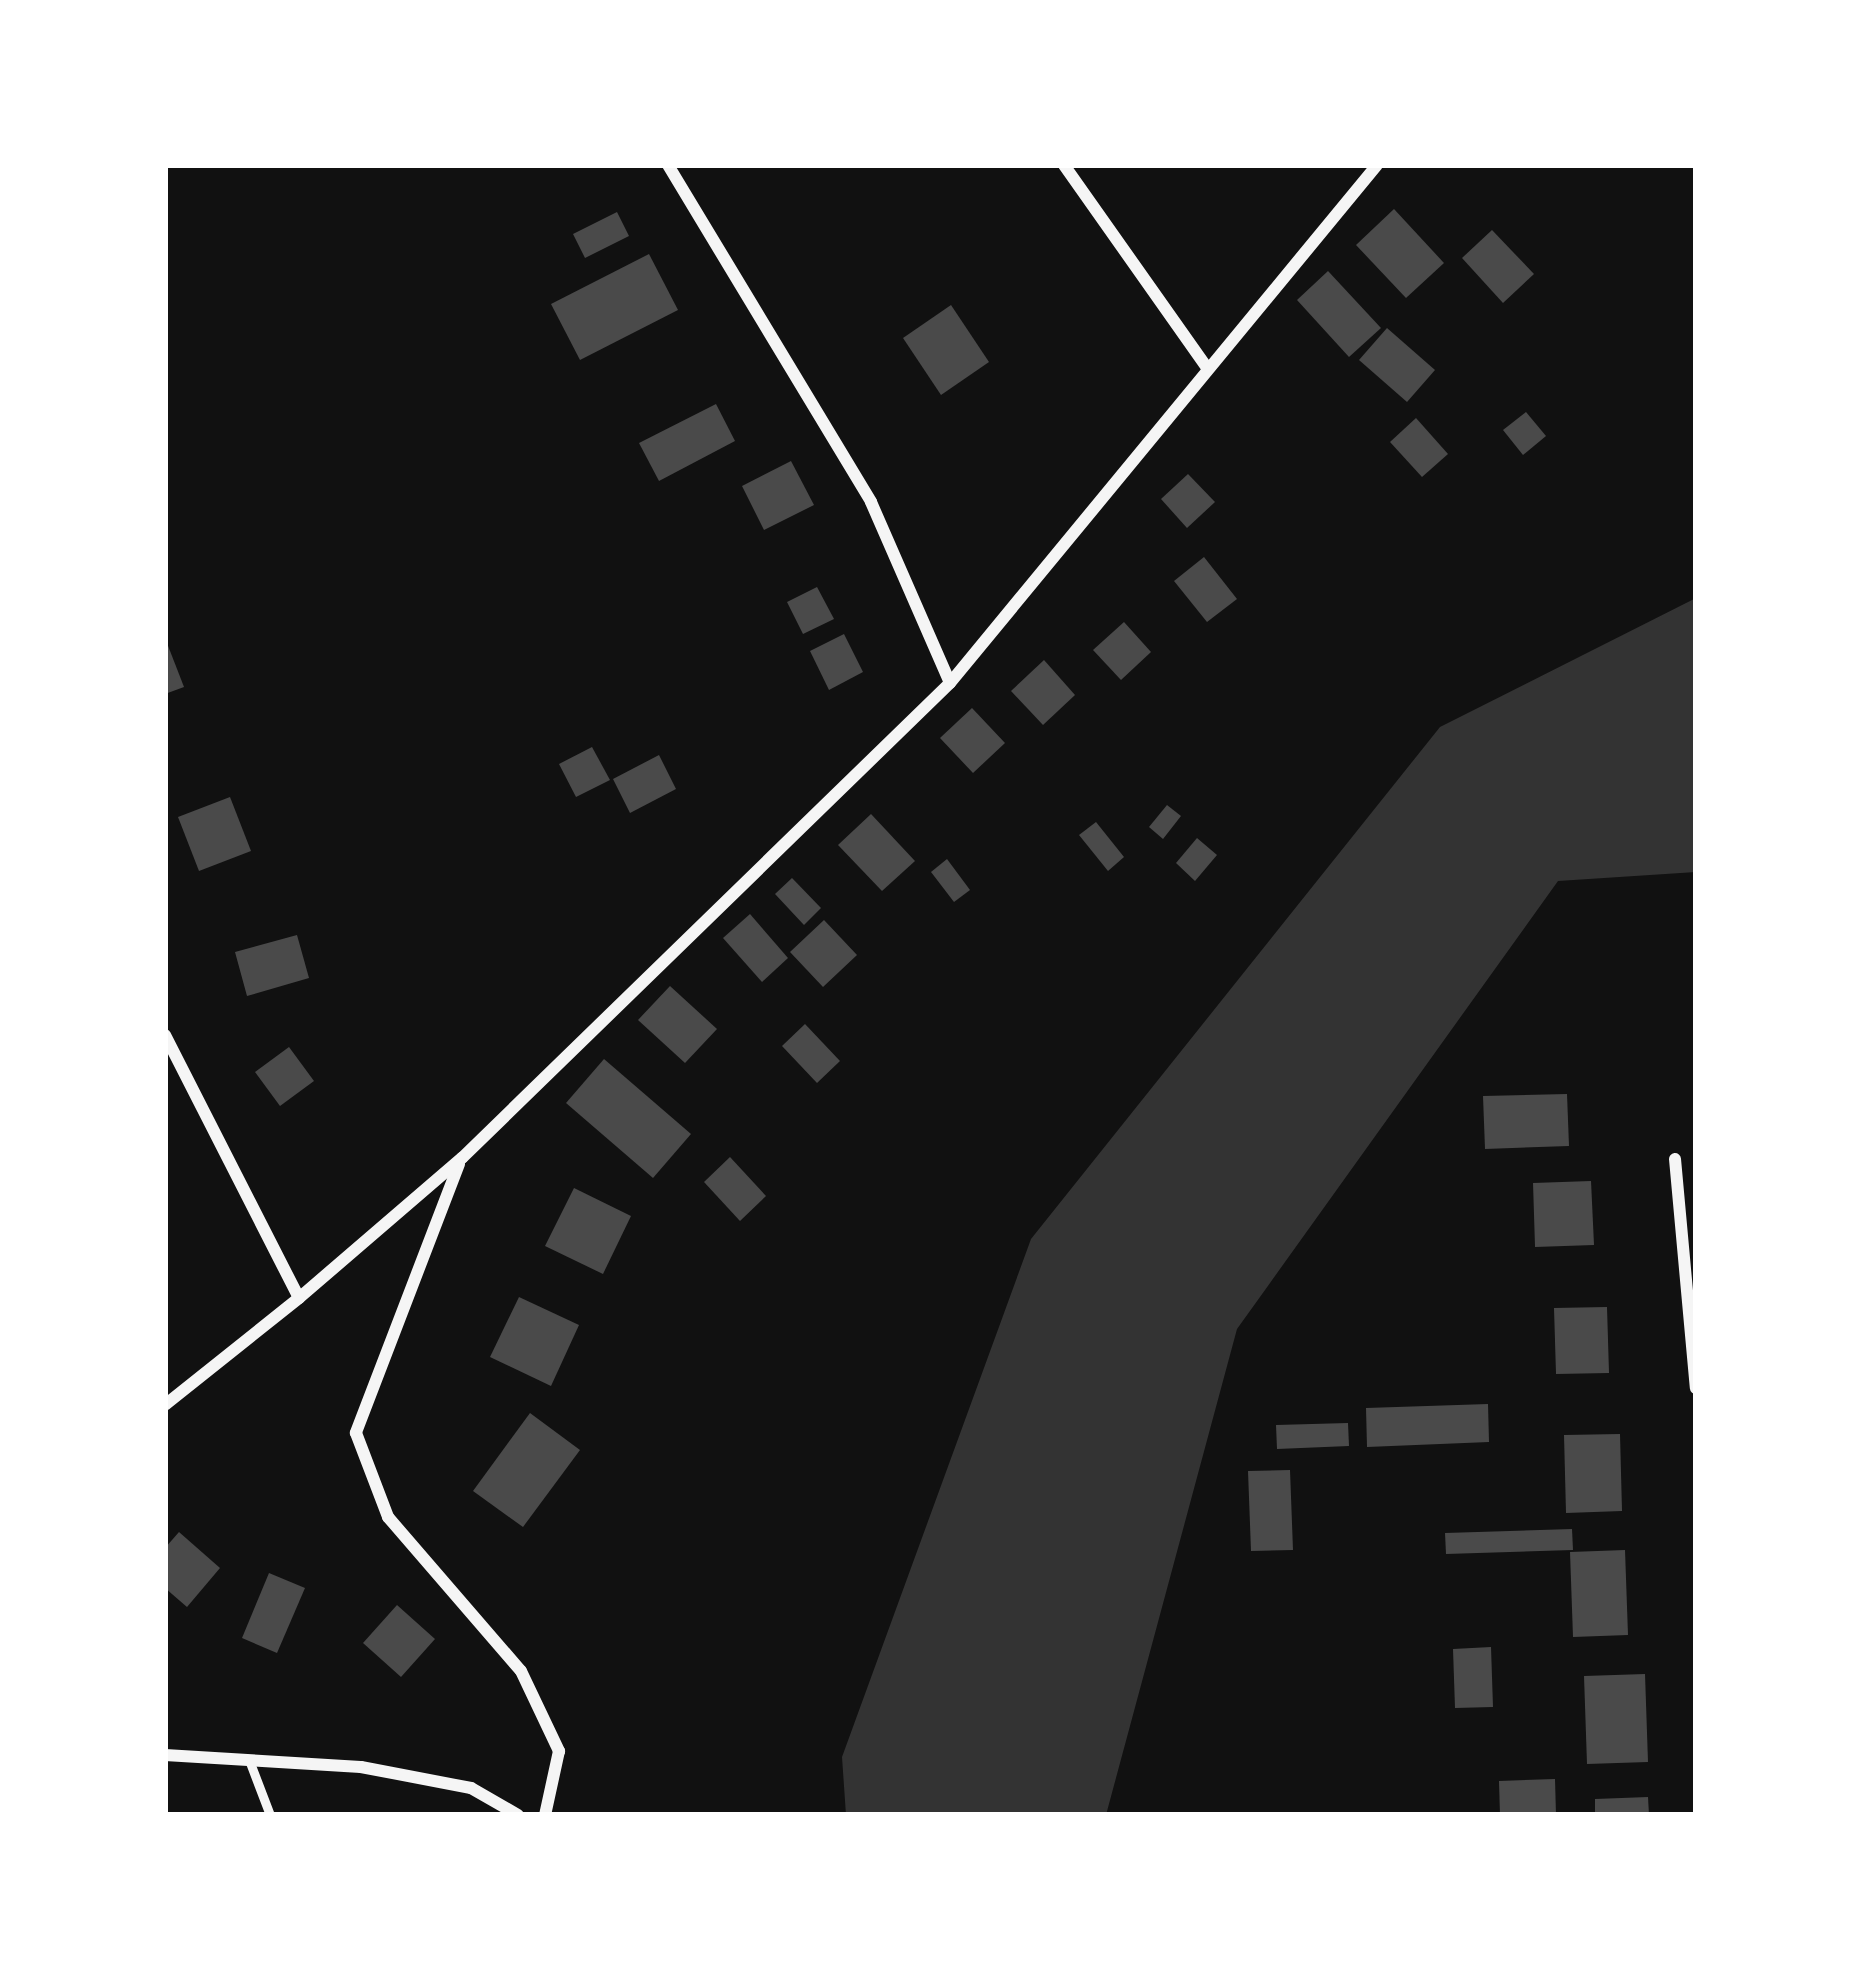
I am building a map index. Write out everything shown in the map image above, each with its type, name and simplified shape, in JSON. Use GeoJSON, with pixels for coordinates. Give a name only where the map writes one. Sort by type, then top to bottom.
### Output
{"type":"FeatureCollection","features":[{"type":"Feature","properties":{"kind":"street"},"geometry":{"type":"LineString","coordinates":[[668,165],[872,502],[950,683]]}},
{"type":"Feature","properties":{"kind":"street"},"geometry":{"type":"LineString","coordinates":[[1064,165],[1206,366]]}},
{"type":"Feature","properties":{"kind":"street"},"geometry":{"type":"LineString","coordinates":[[165,1405],[462,1158],[950,683],[1206,366],[1377,165]]}},
{"type":"Feature","properties":{"kind":"street"},"geometry":{"type":"LineString","coordinates":[[165,1035],[299,1298]]}},
{"type":"Feature","properties":{"kind":"street"},"geometry":{"type":"LineString","coordinates":[[462,1158],[356,1433],[388,1517],[521,1671],[559,1751],[545,1815]]}},
{"type":"Feature","properties":{"kind":"street"},"geometry":{"type":"LineString","coordinates":[[1676,1159],[1696,1388]]}},
{"type":"Feature","properties":{"kind":"street"},"geometry":{"type":"LineString","coordinates":[[165,1754],[471,1788],[518,1815]]}},
{"type":"Feature","properties":{"kind":"lane"},"geometry":{"type":"LineString","coordinates":[[249,1760],[270,1815]]}},
{"type":"Feature","properties":{"kind":"shaded area"},"geometry":{"type":"Polygon","coordinates":[[[1696,598],[1696,872],[1558,881],[1237,1329],[1106,1815],[846,1815],[842,1757],[1031,1239],[1440,727],[1696,598]]]}},
{"type":"Feature","properties":{"kind":"building"},"geometry":{"type":"Polygon","coordinates":[[[1394,209],[1444,263],[1406,298],[1356,245],[1394,209]]]}},
{"type":"Feature","properties":{"kind":"building"},"geometry":{"type":"Polygon","coordinates":[[[617,212],[629,236],[585,258],[573,234],[617,212]]]}},
{"type":"Feature","properties":{"kind":"building"},"geometry":{"type":"Polygon","coordinates":[[[1492,230],[1534,274],[1503,303],[1462,258],[1492,230]]]}},
{"type":"Feature","properties":{"kind":"building"},"geometry":{"type":"Polygon","coordinates":[[[649,254],[678,310],[580,360],[551,304],[649,254]]]}},
{"type":"Feature","properties":{"kind":"building"},"geometry":{"type":"Polygon","coordinates":[[[1328,271],[1381,328],[1349,357],[1297,300],[1328,271]]]}},
{"type":"Feature","properties":{"kind":"building"},"geometry":{"type":"Polygon","coordinates":[[[951,305],[989,362],[941,395],[903,338],[951,305]]]}},
{"type":"Feature","properties":{"kind":"building"},"geometry":{"type":"Polygon","coordinates":[[[1387,328],[1435,370],[1407,402],[1359,360],[1387,328]]]}},
{"type":"Feature","properties":{"kind":"building"},"geometry":{"type":"Polygon","coordinates":[[[716,404],[735,441],[659,481],[639,443],[716,404]]]}},
{"type":"Feature","properties":{"kind":"building"},"geometry":{"type":"Polygon","coordinates":[[[1526,412],[1546,436],[1523,455],[1503,430],[1526,412]]]}},
{"type":"Feature","properties":{"kind":"building"},"geometry":{"type":"Polygon","coordinates":[[[1416,418],[1448,454],[1422,477],[1390,442],[1416,418]]]}},
{"type":"Feature","properties":{"kind":"building"},"geometry":{"type":"Polygon","coordinates":[[[791,461],[814,505],[764,530],[742,486],[791,461]]]}},
{"type":"Feature","properties":{"kind":"building"},"geometry":{"type":"Polygon","coordinates":[[[1188,474],[1215,502],[1187,528],[1161,499],[1188,474]]]}},
{"type":"Feature","properties":{"kind":"building"},"geometry":{"type":"Polygon","coordinates":[[[1204,557],[1237,599],[1207,622],[1174,581],[1204,557]]]}},
{"type":"Feature","properties":{"kind":"building"},"geometry":{"type":"Polygon","coordinates":[[[817,587],[834,619],[803,634],[787,602],[817,587]]]}},
{"type":"Feature","properties":{"kind":"building"},"geometry":{"type":"Polygon","coordinates":[[[1124,622],[1151,652],[1121,680],[1093,650],[1124,622]]]}},
{"type":"Feature","properties":{"kind":"building"},"geometry":{"type":"Polygon","coordinates":[[[844,634],[863,672],[829,690],[810,651],[844,634]]]}},
{"type":"Feature","properties":{"kind":"building"},"geometry":{"type":"Polygon","coordinates":[[[165,638],[184,687],[165,694],[165,638]]]}},
{"type":"Feature","properties":{"kind":"building"},"geometry":{"type":"Polygon","coordinates":[[[1044,660],[1075,695],[1043,725],[1011,691],[1044,660]]]}},
{"type":"Feature","properties":{"kind":"building"},"geometry":{"type":"Polygon","coordinates":[[[972,708],[1005,743],[973,773],[940,738],[972,708]]]}},
{"type":"Feature","properties":{"kind":"building"},"geometry":{"type":"Polygon","coordinates":[[[592,747],[610,780],[576,797],[559,764],[592,747]]]}},
{"type":"Feature","properties":{"kind":"building"},"geometry":{"type":"Polygon","coordinates":[[[659,755],[676,789],[630,813],[613,779],[659,755]]]}},
{"type":"Feature","properties":{"kind":"building"},"geometry":{"type":"Polygon","coordinates":[[[230,797],[251,851],[199,871],[178,817],[230,797]]]}},
{"type":"Feature","properties":{"kind":"building"},"geometry":{"type":"Polygon","coordinates":[[[1167,805],[1181,816],[1163,839],[1149,827],[1167,805]]]}},
{"type":"Feature","properties":{"kind":"building"},"geometry":{"type":"Polygon","coordinates":[[[871,814],[915,861],[882,891],[838,845],[871,814]]]}},
{"type":"Feature","properties":{"kind":"building"},"geometry":{"type":"Polygon","coordinates":[[[1096,822],[1124,857],[1108,871],[1079,835],[1096,822]]]}},
{"type":"Feature","properties":{"kind":"building"},"geometry":{"type":"Polygon","coordinates":[[[1197,838],[1217,855],[1195,881],[1176,863],[1197,838]]]}},
{"type":"Feature","properties":{"kind":"building"},"geometry":{"type":"Polygon","coordinates":[[[947,859],[970,890],[954,902],[931,872],[947,859]]]}},
{"type":"Feature","properties":{"kind":"building"},"geometry":{"type":"Polygon","coordinates":[[[792,878],[821,908],[804,925],[775,894],[792,878]]]}},
{"type":"Feature","properties":{"kind":"building"},"geometry":{"type":"Polygon","coordinates":[[[750,914],[788,958],[762,982],[723,938],[750,914]]]}},
{"type":"Feature","properties":{"kind":"building"},"geometry":{"type":"Polygon","coordinates":[[[824,920],[857,955],[823,987],[790,952],[824,920]]]}},
{"type":"Feature","properties":{"kind":"building"},"geometry":{"type":"Polygon","coordinates":[[[297,935],[309,978],[247,996],[235,952],[297,935]]]}},
{"type":"Feature","properties":{"kind":"building"},"geometry":{"type":"Polygon","coordinates":[[[670,986],[717,1029],[685,1063],[638,1020],[670,986]]]}},
{"type":"Feature","properties":{"kind":"building"},"geometry":{"type":"Polygon","coordinates":[[[805,1024],[840,1061],[817,1083],[782,1046],[805,1024]]]}},
{"type":"Feature","properties":{"kind":"building"},"geometry":{"type":"Polygon","coordinates":[[[289,1047],[314,1081],[280,1106],[255,1072],[289,1047]]]}},
{"type":"Feature","properties":{"kind":"building"},"geometry":{"type":"Polygon","coordinates":[[[604,1059],[691,1134],[653,1178],[566,1103],[604,1059]]]}},
{"type":"Feature","properties":{"kind":"building"},"geometry":{"type":"Polygon","coordinates":[[[1567,1094],[1569,1146],[1485,1149],[1483,1096],[1567,1094]]]}},
{"type":"Feature","properties":{"kind":"building"},"geometry":{"type":"Polygon","coordinates":[[[730,1157],[766,1196],[740,1221],[704,1182],[730,1157]]]}},
{"type":"Feature","properties":{"kind":"building"},"geometry":{"type":"Polygon","coordinates":[[[1591,1181],[1594,1245],[1535,1247],[1533,1183],[1591,1181]]]}},
{"type":"Feature","properties":{"kind":"building"},"geometry":{"type":"Polygon","coordinates":[[[574,1188],[631,1216],[603,1274],[545,1246],[574,1188]]]}},
{"type":"Feature","properties":{"kind":"building"},"geometry":{"type":"Polygon","coordinates":[[[519,1297],[579,1325],[551,1386],[490,1357],[519,1297]]]}},
{"type":"Feature","properties":{"kind":"building"},"geometry":{"type":"Polygon","coordinates":[[[1607,1307],[1609,1373],[1556,1374],[1554,1308],[1607,1307]]]}},
{"type":"Feature","properties":{"kind":"building"},"geometry":{"type":"Polygon","coordinates":[[[1488,1404],[1489,1442],[1367,1447],[1366,1408],[1488,1404]]]}},
{"type":"Feature","properties":{"kind":"building"},"geometry":{"type":"Polygon","coordinates":[[[530,1413],[580,1450],[523,1527],[473,1491],[530,1413]]]}},
{"type":"Feature","properties":{"kind":"building"},"geometry":{"type":"Polygon","coordinates":[[[1348,1423],[1349,1446],[1277,1449],[1276,1425],[1348,1423]]]}},
{"type":"Feature","properties":{"kind":"building"},"geometry":{"type":"Polygon","coordinates":[[[1620,1434],[1622,1511],[1566,1513],[1564,1435],[1620,1434]]]}},
{"type":"Feature","properties":{"kind":"building"},"geometry":{"type":"Polygon","coordinates":[[[1290,1470],[1293,1550],[1251,1551],[1248,1471],[1290,1470]]]}},
{"type":"Feature","properties":{"kind":"building"},"geometry":{"type":"Polygon","coordinates":[[[1572,1529],[1573,1550],[1446,1554],[1445,1533],[1572,1529]]]}},
{"type":"Feature","properties":{"kind":"building"},"geometry":{"type":"Polygon","coordinates":[[[179,1532],[220,1568],[187,1607],[165,1588],[165,1548],[179,1532]]]}},
{"type":"Feature","properties":{"kind":"building"},"geometry":{"type":"Polygon","coordinates":[[[1625,1550],[1628,1635],[1573,1637],[1570,1552],[1625,1550]]]}},
{"type":"Feature","properties":{"kind":"building"},"geometry":{"type":"Polygon","coordinates":[[[269,1573],[305,1588],[277,1653],[242,1638],[269,1573]]]}},
{"type":"Feature","properties":{"kind":"building"},"geometry":{"type":"Polygon","coordinates":[[[397,1605],[435,1639],[401,1677],[363,1643],[397,1605]]]}},
{"type":"Feature","properties":{"kind":"building"},"geometry":{"type":"Polygon","coordinates":[[[1491,1647],[1493,1707],[1455,1708],[1453,1649],[1491,1647]]]}},
{"type":"Feature","properties":{"kind":"building"},"geometry":{"type":"Polygon","coordinates":[[[1645,1674],[1648,1762],[1587,1764],[1584,1676],[1645,1674]]]}},
{"type":"Feature","properties":{"kind":"building"},"geometry":{"type":"Polygon","coordinates":[[[1555,1779],[1556,1815],[1500,1815],[1499,1781],[1555,1779]]]}},
{"type":"Feature","properties":{"kind":"building"},"geometry":{"type":"Polygon","coordinates":[[[1648,1797],[1649,1815],[1595,1815],[1595,1799],[1648,1797]]]}}]}
